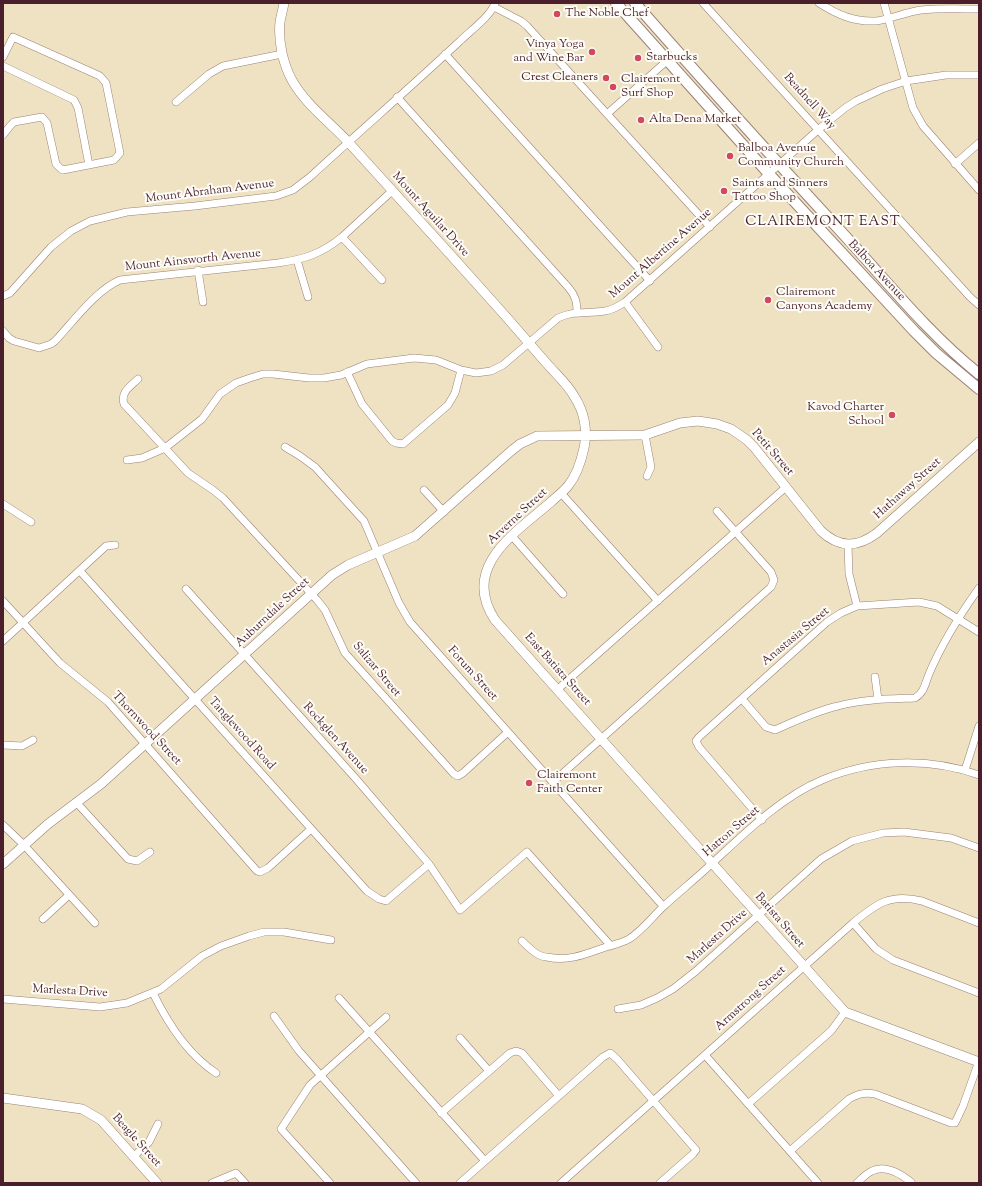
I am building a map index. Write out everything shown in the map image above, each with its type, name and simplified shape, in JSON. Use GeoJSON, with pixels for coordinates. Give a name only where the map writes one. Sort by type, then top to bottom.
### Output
{"type":"FeatureCollection","features":[{"type":"Feature","properties":{"kind":"main road","name":"Balboa Avenue"},"geometry":{"type":"LineString","coordinates":[[616,3],[769,174],[925,342],[979,390]]}},
{"type":"Feature","properties":{"kind":"main road","name":"Balboa Avenue"},"geometry":{"type":"LineString","coordinates":[[635,3],[779,165],[917,315],[942,341],[979,374]]}},
{"type":"Feature","properties":{"kind":"street","name":"Mount Aguilar Drive"},"geometry":{"type":"LineString","coordinates":[[284,3],[280,23],[282,54],[292,80],[300,93],[348,142],[574,394],[584,418],[586,435]]}},
{"type":"Feature","properties":{"kind":"street","name":"Beadnell Way"},"geometry":{"type":"LineString","coordinates":[[703,3],[979,305]]}},
{"type":"Feature","properties":{"kind":"street"},"geometry":{"type":"LineString","coordinates":[[819,3],[835,13],[854,20],[877,21],[920,10],[979,9]]}},
{"type":"Feature","properties":{"kind":"street"},"geometry":{"type":"LineString","coordinates":[[884,3],[913,108],[923,126],[979,190]]}},
{"type":"Feature","properties":{"kind":"street"},"geometry":{"type":"LineString","coordinates":[[494,5],[526,26],[710,227]]}},
{"type":"Feature","properties":{"kind":"street","name":"Mount Abraham Avenue"},"geometry":{"type":"LineString","coordinates":[[3,296],[10,293],[51,247],[71,231],[90,221],[127,212],[195,206],[276,196],[293,190],[310,177],[445,54],[484,18],[494,5]]}},
{"type":"Feature","properties":{"kind":"street"},"geometry":{"type":"LineString","coordinates":[[3,57],[13,37],[100,76],[106,82],[120,153],[114,160],[63,170],[56,164],[47,123],[42,117],[14,122],[3,136]]}},
{"type":"Feature","properties":{"kind":"street"},"geometry":{"type":"LineString","coordinates":[[607,114],[678,51]]}},
{"type":"Feature","properties":{"kind":"street"},"geometry":{"type":"LineString","coordinates":[[176,102],[209,74],[223,66],[282,54]]}},
{"type":"Feature","properties":{"kind":"street"},"geometry":{"type":"LineString","coordinates":[[445,54],[650,281]]}},
{"type":"Feature","properties":{"kind":"street"},"geometry":{"type":"LineString","coordinates":[[3,66],[74,100],[78,108],[89,165]]}},
{"type":"Feature","properties":{"kind":"street","name":"Mount Albertine Avenue"},"geometry":{"type":"LineString","coordinates":[[127,460],[142,458],[164,448],[202,419],[220,394],[236,383],[262,374],[324,378],[342,375],[367,364],[414,358],[436,360],[461,370],[476,373],[491,371],[503,365],[558,318],[577,312],[605,311],[615,309],[625,302],[819,129],[856,101],[882,89],[906,81],[946,75],[979,75]]}},
{"type":"Feature","properties":{"kind":"street"},"geometry":{"type":"LineString","coordinates":[[397,97],[575,295],[577,312]]}},
{"type":"Feature","properties":{"kind":"street"},"geometry":{"type":"LineString","coordinates":[[955,164],[979,143]]}},
{"type":"Feature","properties":{"kind":"street","name":"Mount Ainsworth Avenue"},"geometry":{"type":"LineString","coordinates":[[3,331],[14,341],[39,348],[55,341],[96,296],[112,283],[129,278],[298,260],[310,257],[334,244],[392,191]]}},
{"type":"Feature","properties":{"kind":"street"},"geometry":{"type":"LineString","coordinates":[[342,237],[382,280]]}},
{"type":"Feature","properties":{"kind":"street"},"geometry":{"type":"LineString","coordinates":[[298,260],[308,297]]}},
{"type":"Feature","properties":{"kind":"street"},"geometry":{"type":"LineString","coordinates":[[198,270],[203,302]]}},
{"type":"Feature","properties":{"kind":"street"},"geometry":{"type":"LineString","coordinates":[[625,302],[658,347]]}},
{"type":"Feature","properties":{"kind":"street"},"geometry":{"type":"LineString","coordinates":[[347,372],[362,404],[392,441],[403,444],[448,405],[455,393],[461,370]]}},
{"type":"Feature","properties":{"kind":"street","name":"Salizar Street"},"geometry":{"type":"LineString","coordinates":[[138,379],[124,392],[122,399],[124,404],[188,473],[223,498],[326,610],[345,653],[454,774],[458,776],[463,773],[508,732]]}},
{"type":"Feature","properties":{"kind":"street","name":"Petit Street"},"geometry":{"type":"LineString","coordinates":[[586,435],[645,435],[670,425],[688,421],[709,422],[723,426],[739,435],[754,447],[821,531],[831,540],[848,545]]}},
{"type":"Feature","properties":{"kind":"street","name":"Arverne Street"},"geometry":{"type":"LineString","coordinates":[[495,620],[488,610],[483,593],[484,577],[488,565],[512,536],[567,488],[575,476],[581,462],[586,435]]}},
{"type":"Feature","properties":{"kind":"street","name":"Auburndale Street"},"geometry":{"type":"LineString","coordinates":[[3,864],[48,824],[100,784],[146,744],[340,569],[415,536],[520,444],[537,436],[586,435]]}},
{"type":"Feature","properties":{"kind":"street"},"geometry":{"type":"LineString","coordinates":[[645,435],[651,467],[647,476]]}},
{"type":"Feature","properties":{"kind":"street","name":"Hathaway Street"},"geometry":{"type":"LineString","coordinates":[[848,545],[864,541],[876,533],[979,442]]}},
{"type":"Feature","properties":{"kind":"street","name":"Forum Street"},"geometry":{"type":"LineString","coordinates":[[285,447],[315,467],[364,521],[399,603],[410,622],[663,906]]}},
{"type":"Feature","properties":{"kind":"street"},"geometry":{"type":"LineString","coordinates":[[558,689],[786,487]]}},
{"type":"Feature","properties":{"kind":"street"},"geometry":{"type":"LineString","coordinates":[[424,490],[444,512]]}},
{"type":"Feature","properties":{"kind":"street"},"geometry":{"type":"LineString","coordinates":[[561,493],[658,601]]}},
{"type":"Feature","properties":{"kind":"street"},"geometry":{"type":"LineString","coordinates":[[3,504],[31,522]]}},
{"type":"Feature","properties":{"kind":"street"},"geometry":{"type":"LineString","coordinates":[[553,782],[771,587],[774,580],[770,572],[717,511]]}},
{"type":"Feature","properties":{"kind":"street"},"geometry":{"type":"LineString","coordinates":[[512,536],[563,594]]}},
{"type":"Feature","properties":{"kind":"street"},"geometry":{"type":"LineString","coordinates":[[3,641],[106,546],[115,545]]}},
{"type":"Feature","properties":{"kind":"street"},"geometry":{"type":"LineString","coordinates":[[848,545],[849,574],[856,606]]}},
{"type":"Feature","properties":{"kind":"street","name":"Tanglewood Road"},"geometry":{"type":"LineString","coordinates":[[80,571],[367,891],[379,899],[386,901],[429,864]]}},
{"type":"Feature","properties":{"kind":"street"},"geometry":{"type":"LineString","coordinates":[[742,699],[766,727],[770,730],[775,730],[803,717],[838,706],[878,699],[917,697],[923,691],[929,674],[957,618],[979,588]]}},
{"type":"Feature","properties":{"kind":"street","name":"Rockglen Avenue"},"geometry":{"type":"LineString","coordinates":[[186,589],[357,780],[429,864],[460,910],[527,852],[611,946]]}},
{"type":"Feature","properties":{"kind":"street","name":"Thornwood Street"},"geometry":{"type":"LineString","coordinates":[[3,601],[60,663],[108,702],[257,870],[260,872],[268,868],[311,829]]}},
{"type":"Feature","properties":{"kind":"street","name":"Anastasia Street"},"geometry":{"type":"LineString","coordinates":[[762,820],[699,747],[696,741],[827,622],[856,606],[919,602],[937,606],[979,632]]}},
{"type":"Feature","properties":{"kind":"street","name":"East Batista Street"},"geometry":{"type":"LineString","coordinates":[[495,620],[601,738]]}},
{"type":"Feature","properties":{"kind":"street"},"geometry":{"type":"LineString","coordinates":[[875,677],[878,699]]}},
{"type":"Feature","properties":{"kind":"street"},"geometry":{"type":"LineString","coordinates":[[965,770],[979,726]]}},
{"type":"Feature","properties":{"kind":"street","name":"Batista Street"},"geometry":{"type":"LineString","coordinates":[[601,738],[845,1012],[979,1062]]}},
{"type":"Feature","properties":{"kind":"street"},"geometry":{"type":"LineString","coordinates":[[3,745],[22,746],[33,740]]}},
{"type":"Feature","properties":{"kind":"street","name":"Hatton Street"},"geometry":{"type":"LineString","coordinates":[[522,941],[539,956],[558,960],[573,958],[627,940],[663,906],[762,820],[782,804],[822,780],[860,767],[892,763],[917,763],[965,770],[979,775]]}},
{"type":"Feature","properties":{"kind":"street"},"geometry":{"type":"LineString","coordinates":[[76,802],[128,859],[136,861],[150,852]]}},
{"type":"Feature","properties":{"kind":"street"},"geometry":{"type":"LineString","coordinates":[[3,825],[24,845],[94,923]]}},
{"type":"Feature","properties":{"kind":"street","name":"Marlesta Drive"},"geometry":{"type":"LineString","coordinates":[[618,1009],[641,1005],[673,989],[696,971],[822,859],[852,841],[883,833],[904,832],[951,838],[979,848]]}},
{"type":"Feature","properties":{"kind":"street"},"geometry":{"type":"LineString","coordinates":[[43,919],[69,895]]}},
{"type":"Feature","properties":{"kind":"street","name":"Armstrong Street"},"geometry":{"type":"LineString","coordinates":[[561,1183],[878,903],[903,898],[922,901],[979,923]]}},
{"type":"Feature","properties":{"kind":"street"},"geometry":{"type":"LineString","coordinates":[[853,924],[876,949],[893,960],[979,993]]}},
{"type":"Feature","properties":{"kind":"street","name":"Marlesta Drive"},"geometry":{"type":"LineString","coordinates":[[3,999],[100,1007],[127,1003],[162,989],[202,956],[221,946],[249,936],[264,932],[284,932],[331,940]]}},
{"type":"Feature","properties":{"kind":"street"},"geometry":{"type":"LineString","coordinates":[[153,993],[165,1017],[177,1035],[206,1067],[216,1074]]}},
{"type":"Feature","properties":{"kind":"street"},"geometry":{"type":"LineString","coordinates":[[339,998],[484,1161]]}},
{"type":"Feature","properties":{"kind":"street"},"geometry":{"type":"LineString","coordinates":[[748,1104],[831,1031],[845,1012]]}},
{"type":"Feature","properties":{"kind":"street"},"geometry":{"type":"LineString","coordinates":[[274,1016],[299,1051],[416,1183]]}},
{"type":"Feature","properties":{"kind":"street"},"geometry":{"type":"LineString","coordinates":[[330,1183],[281,1129],[310,1085],[386,1017]]}},
{"type":"Feature","properties":{"kind":"street"},"geometry":{"type":"LineString","coordinates":[[460,1038],[489,1071]]}},
{"type":"Feature","properties":{"kind":"street"},"geometry":{"type":"LineString","coordinates":[[441,1113],[510,1053],[516,1051],[522,1053],[559,1096]]}},
{"type":"Feature","properties":{"kind":"street"},"geometry":{"type":"LineString","coordinates":[[460,1183],[602,1057],[610,1053],[654,1100],[696,1150],[660,1183]]}},
{"type":"Feature","properties":{"kind":"street"},"geometry":{"type":"LineString","coordinates":[[705,1055],[818,1183]]}},
{"type":"Feature","properties":{"kind":"street"},"geometry":{"type":"LineString","coordinates":[[790,1152],[849,1099],[857,1094],[867,1092],[951,1123],[955,1123],[979,1062]]}},
{"type":"Feature","properties":{"kind":"street","name":"Beagle Street"},"geometry":{"type":"LineString","coordinates":[[3,1098],[82,1109],[101,1120],[157,1183]]}},
{"type":"Feature","properties":{"kind":"street"},"geometry":{"type":"LineString","coordinates":[[134,1157],[149,1142],[158,1124]]}},
{"type":"Feature","properties":{"kind":"street"},"geometry":{"type":"LineString","coordinates":[[857,1183],[872,1170],[886,1169],[897,1172],[911,1182]]}},
{"type":"Feature","properties":{"kind":"street"},"geometry":{"type":"LineString","coordinates":[[212,1183],[236,1173],[245,1183]]}},
{"type":"Feature","properties":{"kind":"place","name":"The Noble Chef"},"geometry":{"type":"Point","coordinates":[557,14]}},
{"type":"Feature","properties":{"kind":"place","name":"Vinya Yoga and Wine Bar"},"geometry":{"type":"Point","coordinates":[592,52]}},
{"type":"Feature","properties":{"kind":"place","name":"Starbucks"},"geometry":{"type":"Point","coordinates":[638,58]}},
{"type":"Feature","properties":{"kind":"place","name":"Crest Cleaners"},"geometry":{"type":"Point","coordinates":[606,78]}},
{"type":"Feature","properties":{"kind":"place","name":"Clairemont Surf Shop"},"geometry":{"type":"Point","coordinates":[613,87]}},
{"type":"Feature","properties":{"kind":"place","name":"Alta Dena Market"},"geometry":{"type":"Point","coordinates":[641,120]}},
{"type":"Feature","properties":{"kind":"place","name":"Balboa Avenue Community Church"},"geometry":{"type":"Point","coordinates":[730,156]}},
{"type":"Feature","properties":{"kind":"place","name":"Saints and Sinners Tattoo Shop"},"geometry":{"type":"Point","coordinates":[724,191]}},
{"type":"Feature","properties":{"kind":"place","name":"Clairemont Canyons Academy"},"geometry":{"type":"Point","coordinates":[768,300]}},
{"type":"Feature","properties":{"kind":"place","name":"Kavod Charter School"},"geometry":{"type":"Point","coordinates":[892,415]}},
{"type":"Feature","properties":{"kind":"place","name":"Clairemont Faith Center"},"geometry":{"type":"Point","coordinates":[529,783]}},
{"type":"Feature","properties":{"kind":"district","name":"CLAIREMONT EAST"},"geometry":{"type":"Point","coordinates":[823,223]}}]}
